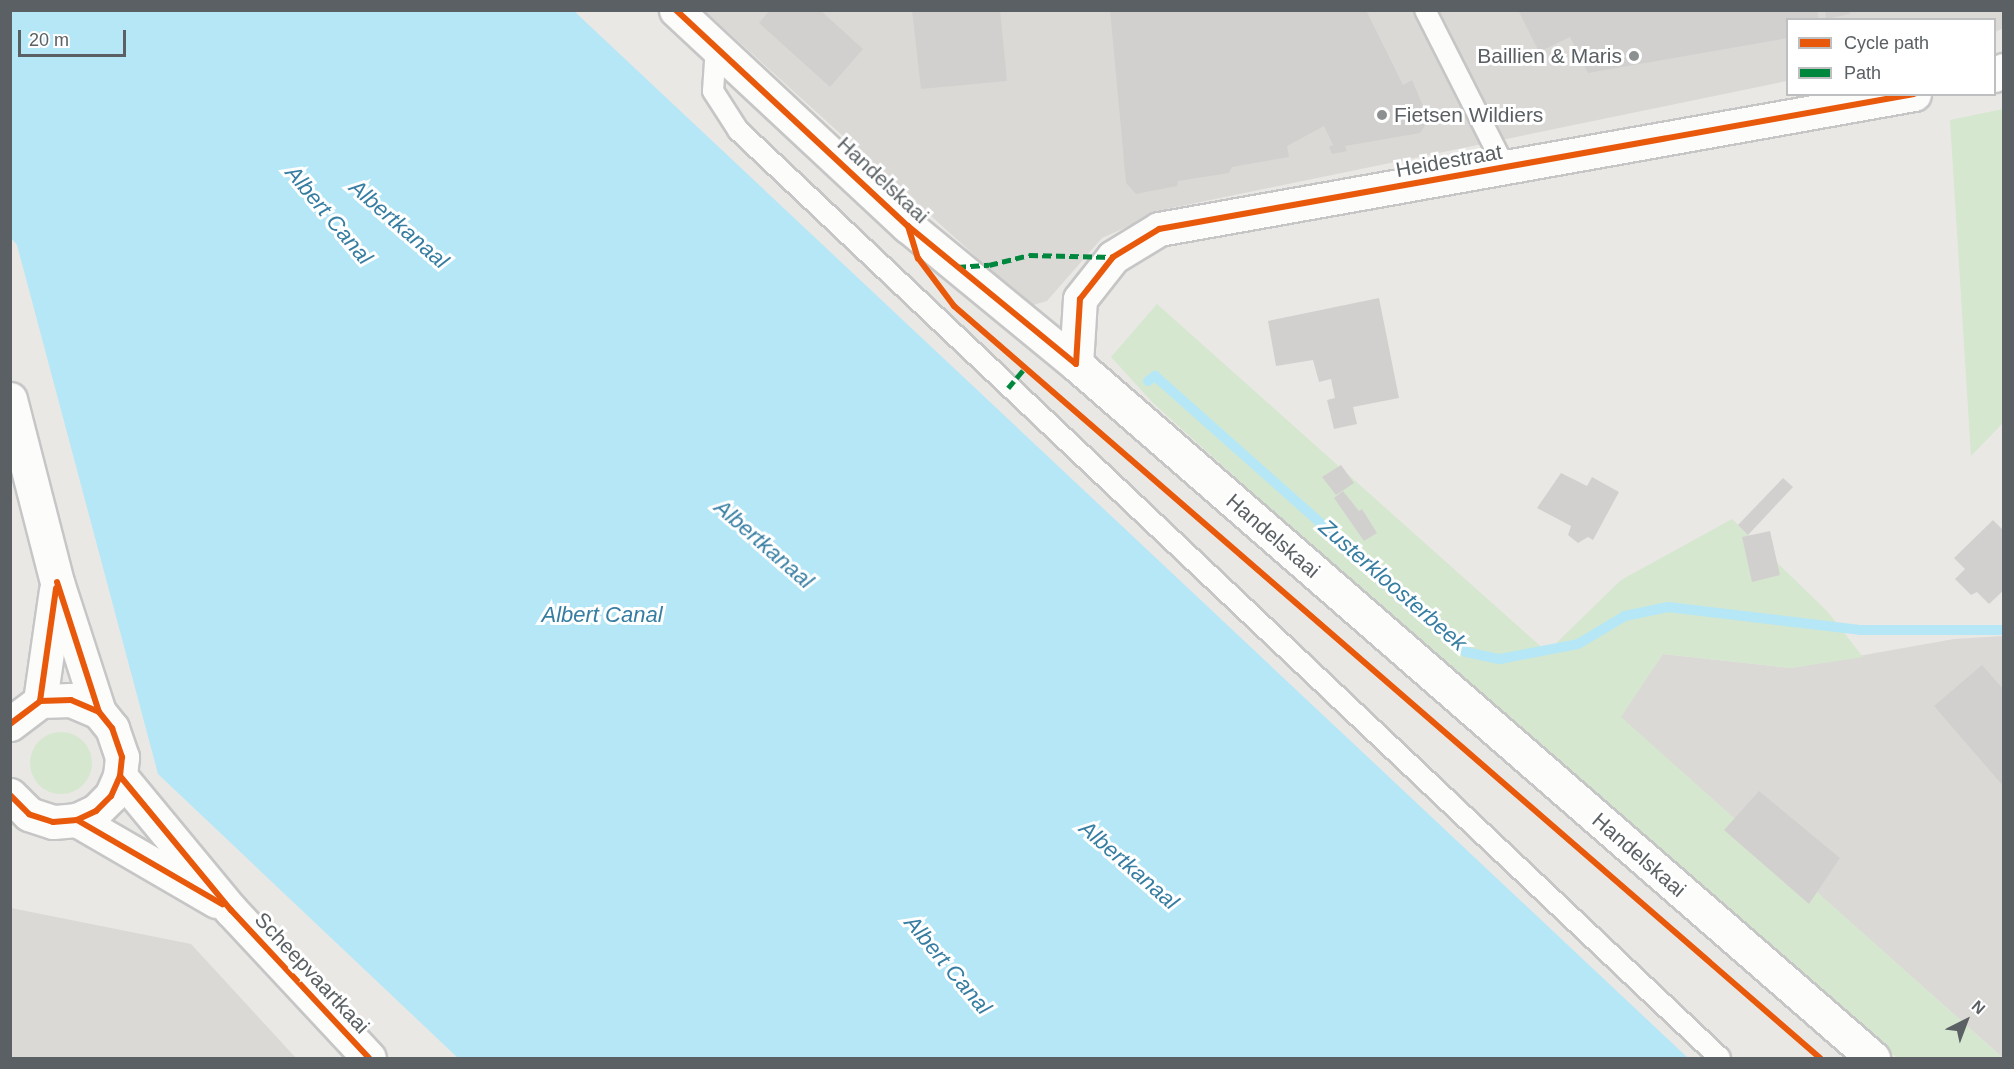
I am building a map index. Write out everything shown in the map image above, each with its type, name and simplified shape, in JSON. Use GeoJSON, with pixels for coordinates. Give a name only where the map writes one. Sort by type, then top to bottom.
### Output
{"type":"FeatureCollection","features":[{"type":"Feature","properties":{"kind":"street","name":"Handelskaai"},"geometry":{"type":"LineString","coordinates":[[676,10],[908,226],[1076,364],[1873,1059]]}},
{"type":"Feature","properties":{"kind":"street","name":"Heidestraat"},"geometry":{"type":"LineString","coordinates":[[1076,364],[1080,299],[1113,257],[1160,229],[1903,96]]}},
{"type":"Feature","properties":{"kind":"street"},"geometry":{"type":"LineString","coordinates":[[10,399],[57,582],[99,712],[115,738],[122,757],[120,776],[111,796],[96,811],[77,820],[53,822],[29,814],[12,801]]}},
{"type":"Feature","properties":{"kind":"street"},"geometry":{"type":"LineString","coordinates":[[40,701],[57,582]]}},
{"type":"Feature","properties":{"kind":"street"},"geometry":{"type":"LineString","coordinates":[[10,724],[40,701],[71,700],[99,712]]}},
{"type":"Feature","properties":{"kind":"street","name":"Scheepvaartkaai"},"geometry":{"type":"LineString","coordinates":[[120,776],[231,909],[369,1059]]}},
{"type":"Feature","properties":{"kind":"street","name":"Scheepvaartkaai"},"geometry":{"type":"LineString","coordinates":[[77,820],[231,909]]}},
{"type":"Feature","properties":{"kind":"lane"},"geometry":{"type":"LineString","coordinates":[[1425,10],[1505,168]]}},
{"type":"Feature","properties":{"kind":"lane"},"geometry":{"type":"LineString","coordinates":[[716,47],[713,91],[738,130],[1720,1059]]}},
{"type":"Feature","properties":{"kind":"shaded area"},"geometry":{"type":"Polygon","coordinates":[[[2003,10],[2004,28],[1996,32],[1996,18],[1786,18],[1786,81],[1167,209],[1102,238],[1047,301],[1033,305],[1017,294],[705,11],[2003,10]]]}},
{"type":"Feature","properties":{"kind":"shaded area"},"geometry":{"type":"Polygon","coordinates":[[[2003,636],[2003,1058],[1620,717],[1663,654],[1791,668],[1954,639],[2003,636]]]}},
{"type":"Feature","properties":{"kind":"shaded area"},"geometry":{"type":"Polygon","coordinates":[[[11,908],[191,944],[296,1058],[11,1058],[11,908]]]}},
{"type":"Feature","properties":{"kind":"green space"},"geometry":{"type":"Polygon","coordinates":[[[2003,109],[2003,423],[1971,456],[1950,120],[2003,109]]]}},
{"type":"Feature","properties":{"kind":"green space"},"geometry":{"type":"Polygon","coordinates":[[[1157,304],[1547,652],[1621,580],[1732,519],[1827,611],[1863,657],[1791,668],[1663,654],[1621,717],[2003,1058],[1897,1058],[1639,840],[1154,404],[1111,357],[1157,304]]]}},
{"type":"Feature","properties":{"kind":"green space"},"geometry":{"type":"Polygon","coordinates":[[[55,732],[67,732],[83,741],[90,751],[92,763],[90,775],[83,785],[67,794],[55,794],[44,789],[35,780],[30,769],[30,757],[35,746],[44,737],[55,732]]]}},
{"type":"Feature","properties":{"kind":"water","name":"Albert Canal"},"geometry":{"type":"Polygon","coordinates":[[[11,10],[574,11],[1688,1058],[458,1058],[158,774],[17,245],[11,238],[11,10]]]}},
{"type":"Feature","properties":{"kind":"building"},"geometry":{"type":"Polygon","coordinates":[[[770,10],[820,10],[863,49],[830,87],[759,23],[770,10]]]}},
{"type":"Feature","properties":{"kind":"building"},"geometry":{"type":"Polygon","coordinates":[[[912,10],[1000,10],[1007,81],[921,89],[912,10]]]}},
{"type":"Feature","properties":{"kind":"building"},"geometry":{"type":"Polygon","coordinates":[[[1110,10],[1366,10],[1403,85],[1412,80],[1429,120],[1420,133],[1345,146],[1347,151],[1332,154],[1329,147],[1333,145],[1324,126],[1287,146],[1289,157],[1232,167],[1229,173],[1178,181],[1177,186],[1136,194],[1126,183],[1110,10]]]}},
{"type":"Feature","properties":{"kind":"building","name":"Baillien & Maris"},"geometry":{"type":"Polygon","coordinates":[[[1518,10],[1817,10],[1819,18],[1786,18],[1786,38],[1588,73],[1570,37],[1539,52],[1518,10]]]}},
{"type":"Feature","properties":{"kind":"building"},"geometry":{"type":"Polygon","coordinates":[[[1825,10],[1849,10],[1850,14],[1826,18],[1825,10]]]}},
{"type":"Feature","properties":{"kind":"building"},"geometry":{"type":"Polygon","coordinates":[[[1379,298],[1399,398],[1353,407],[1357,424],[1334,429],[1327,400],[1335,398],[1331,379],[1319,382],[1313,360],[1276,366],[1268,321],[1379,298]]]}},
{"type":"Feature","properties":{"kind":"building"},"geometry":{"type":"Polygon","coordinates":[[[1341,465],[1354,483],[1336,495],[1322,477],[1341,465]]]}},
{"type":"Feature","properties":{"kind":"building"},"geometry":{"type":"Polygon","coordinates":[[[1561,473],[1587,486],[1592,477],[1619,492],[1593,540],[1588,537],[1578,543],[1568,535],[1571,526],[1537,508],[1561,473]]]}},
{"type":"Feature","properties":{"kind":"building"},"geometry":{"type":"Polygon","coordinates":[[[1783,478],[1793,487],[1748,535],[1738,525],[1783,478]]]}},
{"type":"Feature","properties":{"kind":"building"},"geometry":{"type":"Polygon","coordinates":[[[1343,491],[1359,511],[1362,509],[1377,533],[1364,541],[1334,498],[1343,491]]]}},
{"type":"Feature","properties":{"kind":"building"},"geometry":{"type":"Polygon","coordinates":[[[1993,520],[2004,531],[2004,590],[1989,604],[1977,592],[1971,595],[1955,579],[1965,569],[1954,558],[1993,520]]]}},
{"type":"Feature","properties":{"kind":"building"},"geometry":{"type":"Polygon","coordinates":[[[1770,531],[1780,575],[1752,582],[1742,537],[1770,531]]]}},
{"type":"Feature","properties":{"kind":"building"},"geometry":{"type":"Polygon","coordinates":[[[1982,665],[2004,690],[2004,787],[1934,706],[1982,665]]]}},
{"type":"Feature","properties":{"kind":"building"},"geometry":{"type":"Polygon","coordinates":[[[1759,791],[1840,858],[1809,904],[1724,830],[1759,791]]]}},
{"type":"Feature","properties":{"kind":"waterway","name":"Zusterkloosterbeek"},"geometry":{"type":"LineString","coordinates":[[1148,381],[1155,376],[1466,652],[1500,659],[1578,644],[1625,616],[1668,607],[1860,630],[2004,630]]}},
{"type":"Feature","properties":{"kind":"marked path"},"geometry":{"type":"LineString","coordinates":[[957,267],[989,265],[1029,255],[1113,257]]}},
{"type":"Feature","properties":{"kind":"marked path"},"geometry":{"type":"LineString","coordinates":[[1008,388],[1025,368]]}},
{"type":"Feature","properties":{"kind":"cycle path"},"geometry":{"type":"LineString","coordinates":[[676,10],[908,226],[1076,364]]}},
{"type":"Feature","properties":{"kind":"cycle path"},"geometry":{"type":"LineString","coordinates":[[1076,364],[1080,299],[1113,257],[1159,229],[1903,96]]}},
{"type":"Feature","properties":{"kind":"cycle path"},"geometry":{"type":"LineString","coordinates":[[908,226],[918,258],[954,306],[1820,1058]]}},
{"type":"Feature","properties":{"kind":"cycle path"},"geometry":{"type":"LineString","coordinates":[[57,582],[99,712]]}},
{"type":"Feature","properties":{"kind":"cycle path"},"geometry":{"type":"LineString","coordinates":[[40,701],[56,588]]}},
{"type":"Feature","properties":{"kind":"cycle path"},"geometry":{"type":"LineString","coordinates":[[10,724],[40,701],[71,700],[99,712],[112,728],[122,757],[120,776],[111,796],[96,811],[77,820],[53,822],[29,814],[10,795]]}},
{"type":"Feature","properties":{"kind":"cycle path"},"geometry":{"type":"LineString","coordinates":[[120,776],[231,910],[369,1058]]}},
{"type":"Feature","properties":{"kind":"cycle path"},"geometry":{"type":"LineString","coordinates":[[77,820],[222,904]]}},
{"type":"Feature","properties":{"kind":"place","name":"Baillien & Maris"},"geometry":{"type":"Point","coordinates":[1634,56]}},
{"type":"Feature","properties":{"kind":"place","name":"Fietsen Wildiers"},"geometry":{"type":"Point","coordinates":[1382,115]}},
{"type":"Feature","properties":{"kind":"water label","name":"Albertkanaal"},"geometry":{"type":"Point","coordinates":[399,224]}},
{"type":"Feature","properties":{"kind":"water label","name":"Albertkanaal"},"geometry":{"type":"Point","coordinates":[764,544]}},
{"type":"Feature","properties":{"kind":"water label","name":"Albertkanaal"},"geometry":{"type":"Point","coordinates":[1129,865]}}]}
